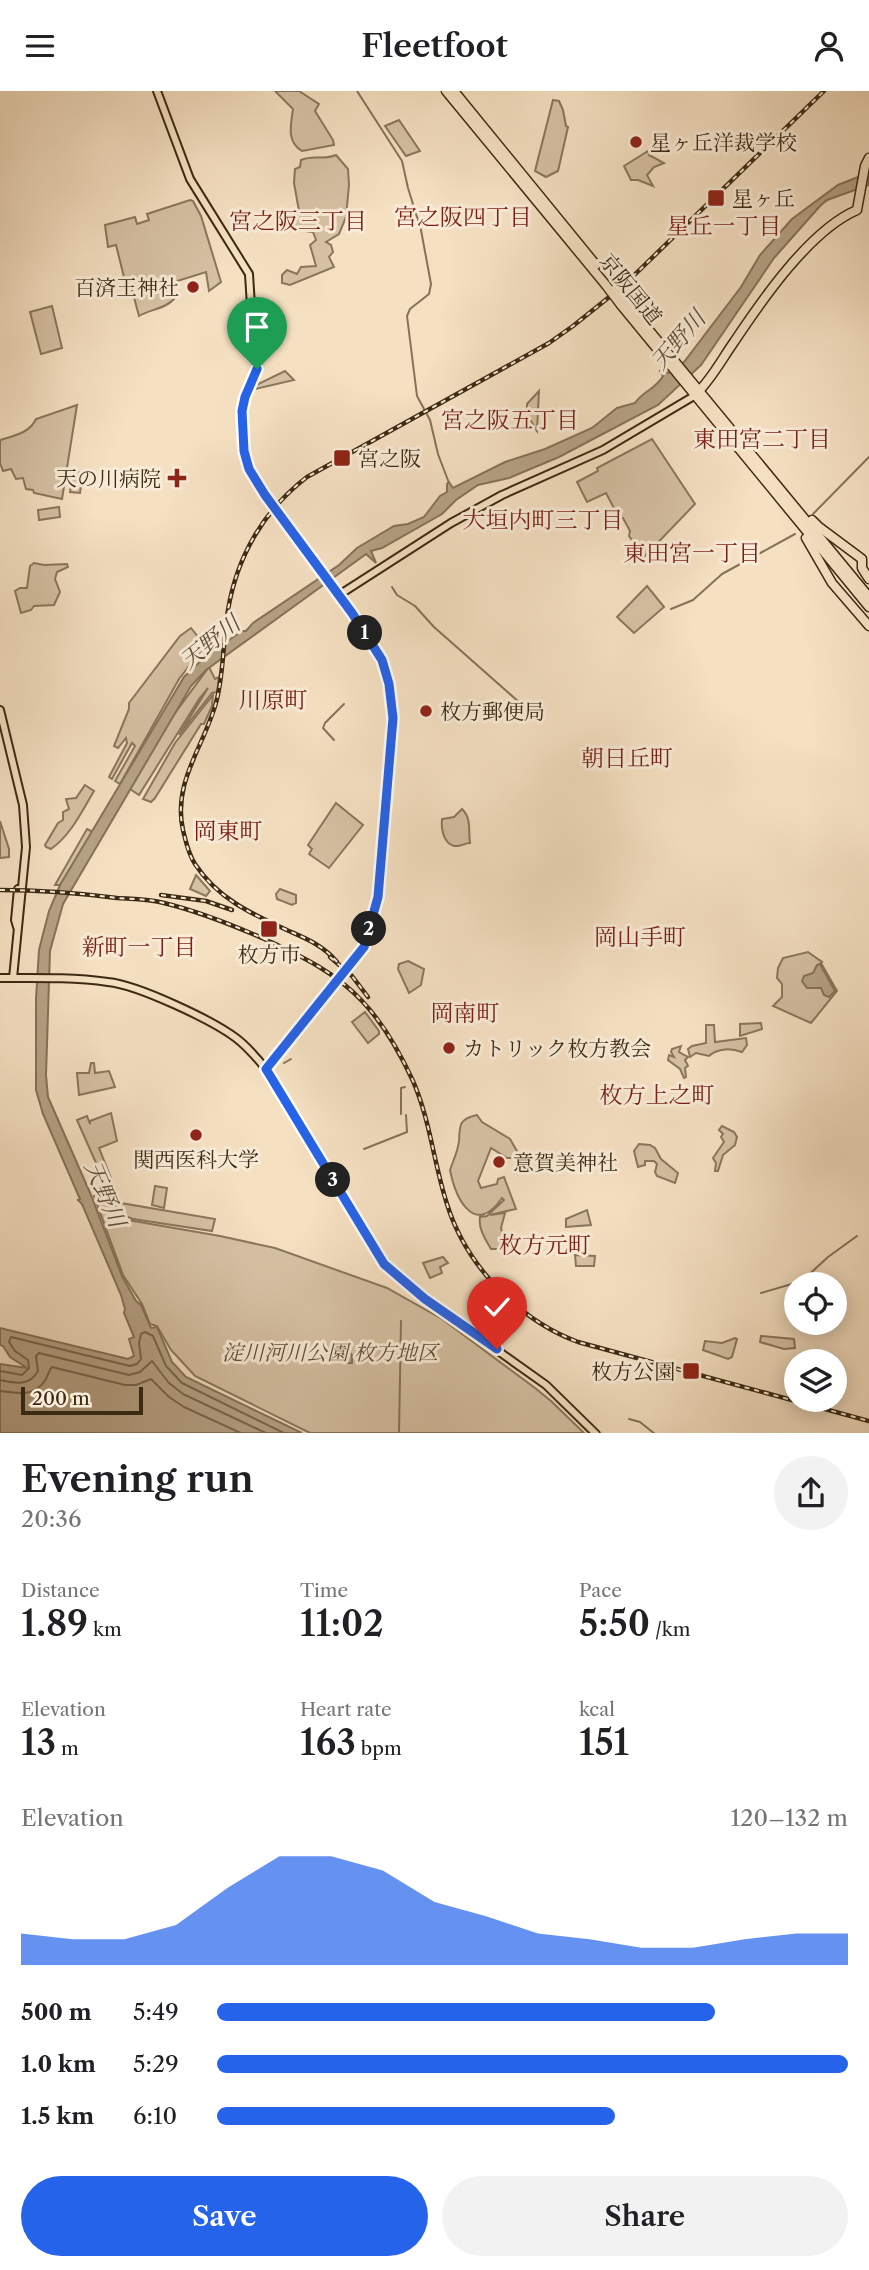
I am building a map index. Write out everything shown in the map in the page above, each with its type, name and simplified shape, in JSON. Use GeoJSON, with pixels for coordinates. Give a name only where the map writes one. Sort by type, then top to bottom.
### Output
{"type":"FeatureCollection","features":[{"type":"Feature","properties":{"kind":"highway","name":"京阪国道"},"geometry":{"type":"LineString","coordinates":[[446,91],[607,283]]}},
{"type":"Feature","properties":{"kind":"highway","name":"京阪国道"},"geometry":{"type":"LineString","coordinates":[[454,91],[765,481],[793,509]]}},
{"type":"Feature","properties":{"kind":"highway"},"geometry":{"type":"LineString","coordinates":[[694,390],[781,278],[824,230],[857,210],[868,159]]}},
{"type":"Feature","properties":{"kind":"highway","name":"京阪国道"},"geometry":{"type":"LineString","coordinates":[[694,390],[776,484],[860,591],[869,607]]}},
{"type":"Feature","properties":{"kind":"highway"},"geometry":{"type":"LineString","coordinates":[[765,481],[807,539],[832,583],[869,626]]}},
{"type":"Feature","properties":{"kind":"highway"},"geometry":{"type":"LineString","coordinates":[[776,484],[783,487],[819,527],[862,559],[862,568],[869,579]]}},
{"type":"Feature","properties":{"kind":"highway","name":"京阪国道"},"geometry":{"type":"LineString","coordinates":[[860,591],[869,597]]}},
{"type":"Feature","properties":{"kind":"main road"},"geometry":{"type":"LineString","coordinates":[[157,91],[190,179],[249,274],[251,306],[262,351],[243,403],[246,460],[265,495],[334,587],[382,660],[392,702],[390,762],[378,897],[364,947],[266,1069]]}},
{"type":"Feature","properties":{"kind":"main road"},"geometry":{"type":"LineString","coordinates":[[339,595],[451,523],[502,495],[603,450],[694,390]]}},
{"type":"Feature","properties":{"kind":"main road"},"geometry":{"type":"LineString","coordinates":[[0,710],[19,784],[25,825],[26,847],[13,978]]}},
{"type":"Feature","properties":{"kind":"main road"},"geometry":{"type":"LineString","coordinates":[[0,978],[61,978],[110,982],[151,995],[228,1033],[250,1050],[266,1069],[384,1264],[425,1299],[546,1385],[596,1433]]}},
{"type":"Feature","properties":{"kind":"green space"},"geometry":{"type":"Polygon","coordinates":[[[275,91],[299,91],[319,104],[315,111],[334,145],[302,151],[297,147],[291,132],[293,109],[275,91]]]}},
{"type":"Feature","properties":{"kind":"green space"},"geometry":{"type":"Polygon","coordinates":[[[553,100],[559,101],[568,127],[558,171],[546,177],[535,171],[553,100]]]}},
{"type":"Feature","properties":{"kind":"green space"},"geometry":{"type":"Polygon","coordinates":[[[399,120],[420,151],[406,156],[385,126],[399,120]]]}},
{"type":"Feature","properties":{"kind":"green space"},"geometry":{"type":"Polygon","coordinates":[[[648,151],[649,155],[664,163],[654,167],[647,175],[653,186],[631,180],[624,166],[648,151]]]}},
{"type":"Feature","properties":{"kind":"green space"},"geometry":{"type":"Polygon","coordinates":[[[336,155],[348,169],[349,185],[346,217],[339,234],[326,242],[331,245],[333,252],[329,257],[334,267],[290,285],[282,283],[282,275],[287,270],[297,274],[301,267],[316,266],[310,245],[316,240],[313,232],[297,230],[292,220],[299,211],[294,183],[295,169],[300,167],[301,160],[306,158],[336,155]]]}},
{"type":"Feature","properties":{"kind":"green space"},"geometry":{"type":"Polygon","coordinates":[[[190,200],[201,216],[221,282],[209,291],[206,272],[177,281],[172,289],[174,299],[139,316],[132,290],[124,277],[116,245],[108,247],[105,225],[135,217],[137,224],[149,220],[147,214],[190,200]]]}},
{"type":"Feature","properties":{"kind":"green space"},"geometry":{"type":"Polygon","coordinates":[[[52,306],[62,348],[41,354],[30,312],[52,306]]]}},
{"type":"Feature","properties":{"kind":"green space"},"geometry":{"type":"Polygon","coordinates":[[[285,371],[294,380],[251,390],[254,386],[285,371]]]}},
{"type":"Feature","properties":{"kind":"green space"},"geometry":{"type":"Polygon","coordinates":[[[539,391],[537,431],[527,415],[527,404],[539,391]]]}},
{"type":"Feature","properties":{"kind":"green space"},"geometry":{"type":"Polygon","coordinates":[[[77,405],[62,499],[34,493],[33,490],[26,489],[23,478],[16,479],[11,469],[3,471],[0,463],[0,440],[25,431],[36,419],[77,405]]]}},
{"type":"Feature","properties":{"kind":"green space"},"geometry":{"type":"Polygon","coordinates":[[[652,439],[695,504],[644,557],[629,536],[630,531],[623,518],[618,516],[606,493],[587,502],[577,482],[598,471],[597,468],[652,439]]]}},
{"type":"Feature","properties":{"kind":"green space"},"geometry":{"type":"Polygon","coordinates":[[[73,471],[83,473],[80,493],[70,492],[73,471]]]}},
{"type":"Feature","properties":{"kind":"green space"},"geometry":{"type":"Polygon","coordinates":[[[59,507],[60,517],[39,520],[38,510],[59,507]]]}},
{"type":"Feature","properties":{"kind":"green space"},"geometry":{"type":"Polygon","coordinates":[[[34,563],[67,564],[68,567],[57,572],[55,579],[60,592],[54,605],[34,606],[21,613],[15,591],[27,588],[30,566],[34,563]]]}},
{"type":"Feature","properties":{"kind":"green space"},"geometry":{"type":"Polygon","coordinates":[[[647,586],[664,607],[634,633],[617,617],[647,586]]]}},
{"type":"Feature","properties":{"kind":"green space"},"geometry":{"type":"Polygon","coordinates":[[[191,628],[207,643],[179,679],[120,784],[115,781],[135,746],[132,743],[112,779],[109,777],[127,743],[126,738],[118,748],[114,746],[129,703],[180,636],[191,628]]]}},
{"type":"Feature","properties":{"kind":"green space"},"geometry":{"type":"Polygon","coordinates":[[[209,667],[215,679],[219,677],[217,692],[212,693],[179,735],[208,688],[199,699],[139,795],[130,789],[167,724],[209,667]]]}},
{"type":"Feature","properties":{"kind":"green space"},"geometry":{"type":"Polygon","coordinates":[[[213,695],[212,706],[204,724],[201,724],[155,798],[151,802],[143,799],[175,743],[213,695]]]}},
{"type":"Feature","properties":{"kind":"green space"},"geometry":{"type":"Polygon","coordinates":[[[85,785],[94,791],[76,822],[51,849],[46,847],[58,823],[63,820],[63,812],[69,809],[66,799],[76,798],[85,785]]]}},
{"type":"Feature","properties":{"kind":"green space"},"geometry":{"type":"Polygon","coordinates":[[[336,803],[363,825],[329,868],[309,854],[312,849],[308,845],[336,803]]]}},
{"type":"Feature","properties":{"kind":"green space"},"geometry":{"type":"Polygon","coordinates":[[[462,809],[468,821],[470,843],[454,846],[445,839],[442,819],[454,817],[462,809]]]}},
{"type":"Feature","properties":{"kind":"green space"},"geometry":{"type":"Polygon","coordinates":[[[0,821],[9,849],[9,857],[0,858],[0,821]]]}},
{"type":"Feature","properties":{"kind":"green space"},"geometry":{"type":"Polygon","coordinates":[[[87,829],[93,832],[60,885],[55,885],[87,829]]]}},
{"type":"Feature","properties":{"kind":"green space"},"geometry":{"type":"Polygon","coordinates":[[[196,875],[210,891],[206,896],[190,889],[196,875]]]}},
{"type":"Feature","properties":{"kind":"green space"},"geometry":{"type":"Polygon","coordinates":[[[280,889],[296,895],[296,903],[292,905],[277,899],[276,894],[280,889]]]}},
{"type":"Feature","properties":{"kind":"green space"},"geometry":{"type":"Polygon","coordinates":[[[808,952],[822,962],[837,991],[811,1023],[773,1006],[782,997],[782,984],[777,978],[783,958],[808,952]]]}},
{"type":"Feature","properties":{"kind":"green space"},"geometry":{"type":"Polygon","coordinates":[[[408,961],[424,969],[421,985],[409,993],[398,969],[399,964],[408,961]]]}},
{"type":"Feature","properties":{"kind":"green space"},"geometry":{"type":"Polygon","coordinates":[[[365,1012],[379,1031],[368,1043],[352,1022],[365,1012]]]}},
{"type":"Feature","properties":{"kind":"green space"},"geometry":{"type":"Polygon","coordinates":[[[761,1023],[762,1029],[740,1036],[740,1024],[761,1023]]]}},
{"type":"Feature","properties":{"kind":"green space"},"geometry":{"type":"Polygon","coordinates":[[[706,1025],[714,1025],[715,1042],[746,1038],[747,1045],[742,1052],[725,1050],[716,1051],[709,1056],[696,1053],[690,1057],[688,1049],[706,1043],[706,1025]]]}},
{"type":"Feature","properties":{"kind":"green space"},"geometry":{"type":"Polygon","coordinates":[[[681,1046],[679,1052],[688,1057],[685,1060],[688,1066],[685,1068],[684,1078],[680,1069],[668,1060],[669,1055],[674,1057],[672,1049],[681,1046]]]}},
{"type":"Feature","properties":{"kind":"green space"},"geometry":{"type":"Polygon","coordinates":[[[91,1063],[94,1063],[95,1073],[109,1071],[115,1087],[79,1095],[77,1073],[89,1073],[91,1063]]]}},
{"type":"Feature","properties":{"kind":"green space"},"geometry":{"type":"Polygon","coordinates":[[[111,1113],[117,1141],[99,1148],[121,1203],[215,1219],[212,1231],[133,1219],[125,1216],[115,1206],[77,1120],[87,1116],[90,1124],[90,1121],[111,1113]]]}},
{"type":"Feature","properties":{"kind":"green space"},"geometry":{"type":"Polygon","coordinates":[[[477,1115],[482,1122],[510,1139],[521,1158],[507,1158],[491,1148],[478,1181],[481,1188],[497,1184],[498,1179],[504,1177],[516,1209],[490,1215],[505,1213],[501,1228],[505,1244],[499,1249],[491,1249],[481,1229],[480,1217],[487,1216],[504,1200],[502,1198],[483,1214],[475,1214],[462,1202],[450,1170],[458,1148],[461,1124],[477,1115]]]}},
{"type":"Feature","properties":{"kind":"green space"},"geometry":{"type":"Polygon","coordinates":[[[722,1126],[734,1132],[737,1137],[735,1145],[723,1155],[718,1171],[715,1171],[716,1163],[713,1158],[724,1142],[721,1137],[723,1134],[719,1130],[722,1126]]]}},
{"type":"Feature","properties":{"kind":"green space"},"geometry":{"type":"Polygon","coordinates":[[[639,1144],[655,1148],[661,1159],[678,1173],[675,1183],[657,1176],[657,1164],[654,1161],[645,1161],[645,1165],[638,1167],[634,1151],[639,1144]]]}},
{"type":"Feature","properties":{"kind":"green space"},"geometry":{"type":"Polygon","coordinates":[[[155,1186],[167,1188],[164,1208],[152,1205],[155,1186]]]}},
{"type":"Feature","properties":{"kind":"green space","name":"淀川河川公園 枚方地区"},"geometry":{"type":"Polygon","coordinates":[[[103,1193],[111,1207],[128,1220],[275,1248],[387,1288],[442,1319],[535,1388],[584,1433],[310,1433],[195,1376],[171,1350],[157,1326],[150,1324],[142,1304],[123,1275],[94,1196],[103,1193]]]}},
{"type":"Feature","properties":{"kind":"green space"},"geometry":{"type":"Polygon","coordinates":[[[587,1210],[591,1225],[566,1227],[566,1219],[587,1210]]]}},
{"type":"Feature","properties":{"kind":"green space"},"geometry":{"type":"Polygon","coordinates":[[[575,1255],[595,1256],[594,1266],[576,1266],[575,1255]]]}},
{"type":"Feature","properties":{"kind":"green space"},"geometry":{"type":"Polygon","coordinates":[[[443,1257],[448,1263],[440,1267],[442,1273],[430,1278],[423,1263],[443,1257]]]}},
{"type":"Feature","properties":{"kind":"green space"},"geometry":{"type":"Polygon","coordinates":[[[761,1336],[794,1339],[795,1348],[784,1349],[760,1342],[761,1336]]]}},
{"type":"Feature","properties":{"kind":"green space"},"geometry":{"type":"Polygon","coordinates":[[[737,1339],[732,1357],[728,1359],[703,1350],[705,1341],[722,1343],[737,1339]]]}},
{"type":"Feature","properties":{"kind":"water"},"geometry":{"type":"Polygon","coordinates":[[[869,176],[869,185],[827,200],[820,206],[774,258],[701,365],[658,405],[559,457],[509,478],[478,485],[456,500],[442,514],[382,548],[371,551],[376,563],[366,554],[206,670],[191,686],[63,904],[50,951],[46,1075],[48,1097],[91,1195],[122,1276],[141,1305],[151,1328],[157,1327],[172,1362],[186,1377],[302,1433],[0,1433],[0,1364],[27,1368],[10,1357],[0,1345],[0,1328],[128,1359],[134,1356],[129,1339],[134,1337],[124,1313],[121,1295],[78,1200],[80,1199],[43,1114],[36,1090],[39,950],[49,911],[60,885],[184,677],[206,656],[339,565],[357,548],[394,526],[408,524],[424,517],[440,496],[447,492],[449,482],[453,488],[505,462],[545,449],[592,428],[617,408],[635,403],[660,380],[663,376],[660,371],[668,373],[684,362],[741,287],[760,255],[792,219],[838,185],[858,177],[869,176]]]}},
{"type":"Feature","properties":{"kind":"water"},"geometry":{"type":"Polygon","coordinates":[[[820,964],[835,991],[829,997],[824,995],[821,988],[807,988],[802,981],[804,976],[813,973],[820,964]]]}},
{"type":"Feature","properties":{"kind":"water"},"geometry":{"type":"Polygon","coordinates":[[[347,1350],[352,1355],[352,1363],[346,1363],[343,1359],[329,1359],[338,1351],[347,1350]]]}},
{"type":"Feature","properties":{"kind":"waterway"},"geometry":{"type":"LineString","coordinates":[[357,91],[402,161],[421,230],[431,284],[429,294],[410,309],[407,316],[417,396],[430,420],[438,454],[449,483]]}},
{"type":"Feature","properties":{"kind":"waterway"},"geometry":{"type":"LineString","coordinates":[[813,514],[869,457]]}},
{"type":"Feature","properties":{"kind":"waterway"},"geometry":{"type":"LineString","coordinates":[[671,609],[693,600],[722,574],[795,534]]}},
{"type":"Feature","properties":{"kind":"waterway"},"geometry":{"type":"LineString","coordinates":[[392,587],[397,595],[415,606],[434,627],[519,702]]}},
{"type":"Feature","properties":{"kind":"waterway"},"geometry":{"type":"LineString","coordinates":[[334,740],[323,728],[344,704]]}},
{"type":"Feature","properties":{"kind":"waterway"},"geometry":{"type":"LineString","coordinates":[[284,1063],[291,1059]]}},
{"type":"Feature","properties":{"kind":"waterway"},"geometry":{"type":"LineString","coordinates":[[401,1114],[401,1088],[405,1087]]}},
{"type":"Feature","properties":{"kind":"waterway"},"geometry":{"type":"LineString","coordinates":[[364,1149],[407,1132],[406,1115]]}},
{"type":"Feature","properties":{"kind":"waterway"},"geometry":{"type":"LineString","coordinates":[[761,1293],[802,1281],[828,1257],[857,1236]]}},
{"type":"Feature","properties":{"kind":"waterway"},"geometry":{"type":"LineString","coordinates":[[399,1433],[401,1321]]}},
{"type":"Feature","properties":{"kind":"waterway"},"geometry":{"type":"LineString","coordinates":[[629,1419],[640,1422],[654,1433]]}},
{"type":"Feature","properties":{"kind":"railway"},"geometry":{"type":"LineString","coordinates":[[337,962],[315,943],[249,912],[214,887],[193,860],[183,830],[182,795],[217,699],[232,590],[255,536],[278,504],[307,477],[549,343],[573,326],[623,286],[824,91]]}},
{"type":"Feature","properties":{"kind":"railway"},"geometry":{"type":"LineString","coordinates":[[0,890],[73,893],[164,903],[243,930],[318,967],[341,982],[362,1001],[397,1049],[419,1096],[447,1204],[456,1227],[481,1269],[516,1305],[535,1320],[578,1342],[869,1421]]}},
{"type":"Feature","properties":{"kind":"railway"},"geometry":{"type":"LineString","coordinates":[[161,895],[206,901],[232,910]]}},
{"type":"Feature","properties":{"kind":"railway"},"geometry":{"type":"LineString","coordinates":[[330,957],[352,976],[368,997]]}},
{"type":"Feature","properties":{"kind":"place","name":"星ヶ丘洋裁学校"},"geometry":{"type":"Point","coordinates":[636,142]}},
{"type":"Feature","properties":{"kind":"place","name":"星ヶ丘"},"geometry":{"type":"Point","coordinates":[716,198]}},
{"type":"Feature","properties":{"kind":"place","name":"百済王神社"},"geometry":{"type":"Point","coordinates":[193,287]}},
{"type":"Feature","properties":{"kind":"place","name":"宮之阪"},"geometry":{"type":"Point","coordinates":[342,458]}},
{"type":"Feature","properties":{"kind":"place","name":"天の川病院"},"geometry":{"type":"Point","coordinates":[177,478]}},
{"type":"Feature","properties":{"kind":"place","name":"枚方郵便局"},"geometry":{"type":"Point","coordinates":[426,711]}},
{"type":"Feature","properties":{"kind":"place","name":"枚方市"},"geometry":{"type":"Point","coordinates":[269,929]}},
{"type":"Feature","properties":{"kind":"place","name":"カトリック枚方教会"},"geometry":{"type":"Point","coordinates":[449,1048]}},
{"type":"Feature","properties":{"kind":"place","name":"関西医科大学"},"geometry":{"type":"Point","coordinates":[196,1135]}},
{"type":"Feature","properties":{"kind":"place","name":"意賀美神社"},"geometry":{"type":"Point","coordinates":[499,1162]}},
{"type":"Feature","properties":{"kind":"place","name":"枚方公園"},"geometry":{"type":"Point","coordinates":[691,1371]}},
{"type":"Feature","properties":{"kind":"district","name":"宮之阪四丁目"},"geometry":{"type":"Point","coordinates":[463,217]}},
{"type":"Feature","properties":{"kind":"district","name":"宮之阪三丁目"},"geometry":{"type":"Point","coordinates":[298,221]}},
{"type":"Feature","properties":{"kind":"district","name":"星丘一丁目"},"geometry":{"type":"Point","coordinates":[724,226]}},
{"type":"Feature","properties":{"kind":"district","name":"宮之阪五丁目"},"geometry":{"type":"Point","coordinates":[510,420]}},
{"type":"Feature","properties":{"kind":"district","name":"東田宮二丁目"},"geometry":{"type":"Point","coordinates":[762,439]}},
{"type":"Feature","properties":{"kind":"district","name":"大垣内町三丁目"},"geometry":{"type":"Point","coordinates":[543,520]}},
{"type":"Feature","properties":{"kind":"district","name":"東田宮一丁目"},"geometry":{"type":"Point","coordinates":[692,553]}},
{"type":"Feature","properties":{"kind":"district","name":"川原町"},"geometry":{"type":"Point","coordinates":[273,700]}},
{"type":"Feature","properties":{"kind":"district","name":"朝日丘町"},"geometry":{"type":"Point","coordinates":[627,758]}},
{"type":"Feature","properties":{"kind":"district","name":"岡東町"},"geometry":{"type":"Point","coordinates":[228,831]}},
{"type":"Feature","properties":{"kind":"district","name":"岡山手町"},"geometry":{"type":"Point","coordinates":[640,937]}},
{"type":"Feature","properties":{"kind":"district","name":"新町一丁目"},"geometry":{"type":"Point","coordinates":[139,947]}},
{"type":"Feature","properties":{"kind":"district","name":"岡南町"},"geometry":{"type":"Point","coordinates":[465,1013]}},
{"type":"Feature","properties":{"kind":"district","name":"枚方上之町"},"geometry":{"type":"Point","coordinates":[657,1095]}},
{"type":"Feature","properties":{"kind":"district","name":"枚方元町"},"geometry":{"type":"Point","coordinates":[545,1245]}},
{"type":"Feature","properties":{"kind":"route"},"geometry":{"type":"LineString","coordinates":[[257,369],[242,411],[244,451],[249,469],[265,495],[352,613],[382,660],[389,684],[393,718],[378,897],[364,947],[266,1069],[384,1264],[425,1299],[497,1349]]}},
{"type":"Feature","properties":{"kind":"water label","name":"天野川"},"geometry":{"type":"Point","coordinates":[678,340]}},
{"type":"Feature","properties":{"kind":"water label","name":"天野川"},"geometry":{"type":"Point","coordinates":[210,642]}},
{"type":"Feature","properties":{"kind":"water label","name":"天野川"},"geometry":{"type":"Point","coordinates":[105,1194]}}]}
